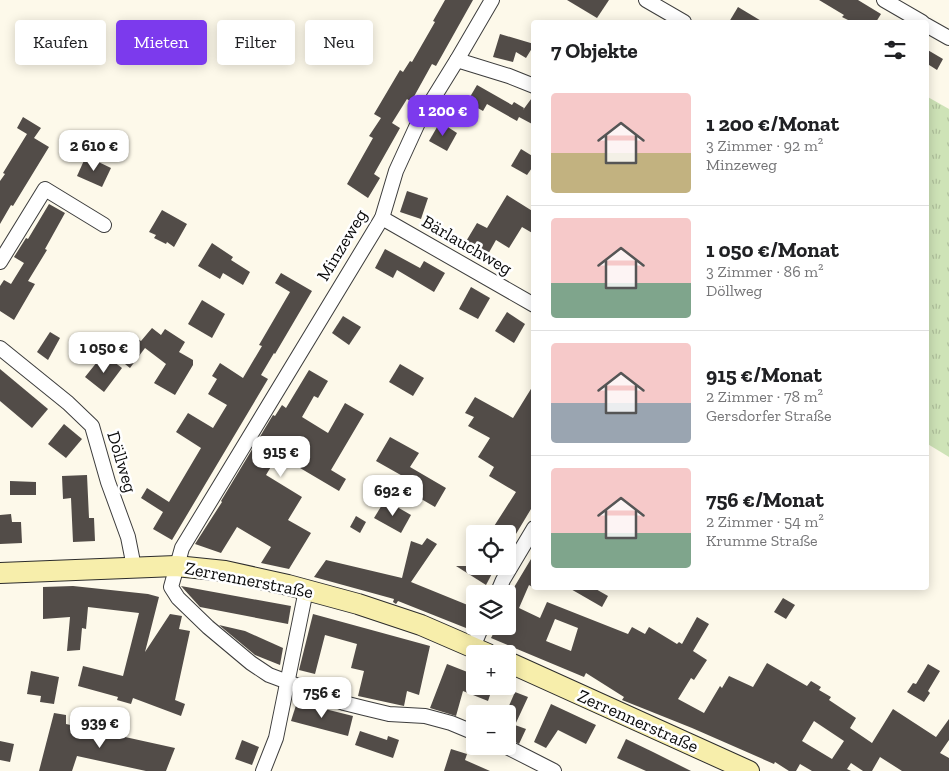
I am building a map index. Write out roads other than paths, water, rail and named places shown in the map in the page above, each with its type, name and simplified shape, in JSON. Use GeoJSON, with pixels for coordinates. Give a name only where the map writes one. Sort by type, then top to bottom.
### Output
{"type":"FeatureCollection","features":[{"type":"Feature","properties":{"kind":"main road","name":"Zerrennerstraße"},"geometry":{"type":"LineString","coordinates":[[0,573],[176,566],[225,571],[306,590],[397,616],[469,645]]}},
{"type":"Feature","properties":{"kind":"main road","name":"Zerrennerstraße"},"geometry":{"type":"LineString","coordinates":[[516,666],[745,769]]}},
{"type":"Feature","properties":{"kind":"street","name":"Minzeweg"},"geometry":{"type":"LineString","coordinates":[[289,682],[269,675],[251,664],[208,627],[178,598],[170,586],[182,548],[382,218],[396,170],[418,123],[458,60],[492,0]]}},
{"type":"Feature","properties":{"kind":"street"},"geometry":{"type":"LineString","coordinates":[[646,0],[681,20]]}},
{"type":"Feature","properties":{"kind":"street"},"geometry":{"type":"LineString","coordinates":[[884,0],[919,20]]}},
{"type":"Feature","properties":{"kind":"street"},"geometry":{"type":"LineString","coordinates":[[929,27],[949,38]]}},
{"type":"Feature","properties":{"kind":"street"},"geometry":{"type":"LineString","coordinates":[[458,60],[531,85]]}},
{"type":"Feature","properties":{"kind":"street"},"geometry":{"type":"LineString","coordinates":[[0,262],[44,189],[104,225]]}},
{"type":"Feature","properties":{"kind":"street","name":"Bärlauchweg"},"geometry":{"type":"LineString","coordinates":[[382,218],[531,303]]}},
{"type":"Feature","properties":{"kind":"street","name":"Döllweg"},"geometry":{"type":"LineString","coordinates":[[0,348],[68,403],[92,426],[108,482],[128,537],[134,567]]}},
{"type":"Feature","properties":{"kind":"street"},"geometry":{"type":"LineString","coordinates":[[501,585],[531,533]]}},
{"type":"Feature","properties":{"kind":"street"},"geometry":{"type":"LineString","coordinates":[[263,771],[276,738],[289,682],[306,590]]}},
{"type":"Feature","properties":{"kind":"street"},"geometry":{"type":"LineString","coordinates":[[289,682],[350,705],[389,714],[424,716],[466,729]]}},
{"type":"Feature","properties":{"kind":"street"},"geometry":{"type":"LineString","coordinates":[[516,752],[554,771]]}}]}
